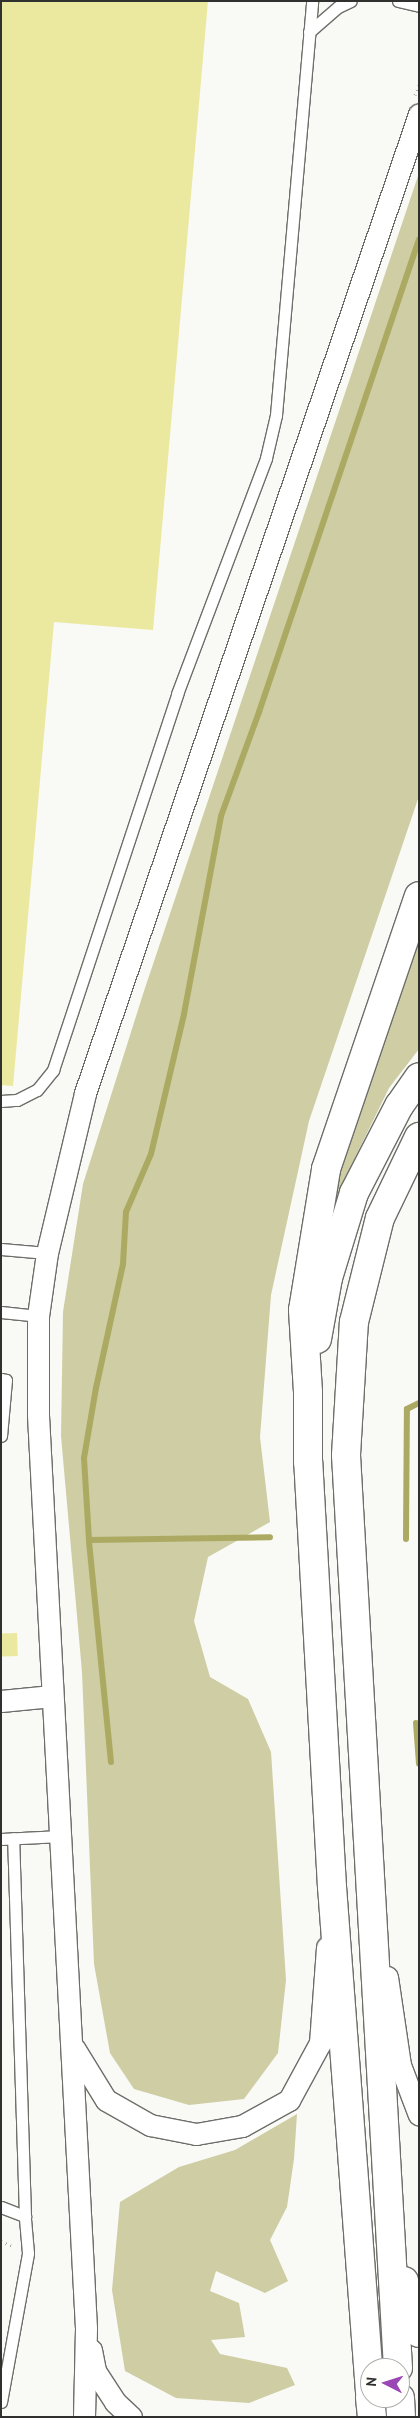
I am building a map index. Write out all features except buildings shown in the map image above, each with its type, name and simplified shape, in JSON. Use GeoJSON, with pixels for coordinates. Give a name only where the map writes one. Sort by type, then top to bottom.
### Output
{"type":"FeatureCollection","features":[{"type":"Feature","properties":{"kind":"main road"},"geometry":{"type":"LineString","coordinates":[[367,2358],[332,1887],[308,1462],[308,1392],[303,1310],[326,1169],[362,1058],[419,896]]}},
{"type":"Feature","properties":{"kind":"main road"},"geometry":{"type":"LineString","coordinates":[[308,1392],[328,1278],[354,1193],[398,1106],[419,1077]]}},
{"type":"Feature","properties":{"kind":"main road"},"geometry":{"type":"LineString","coordinates":[[397,2358],[346,1455],[354,1322],[380,1218],[419,1137]]}},
{"type":"Feature","properties":{"kind":"main road"},"geometry":{"type":"LineString","coordinates":[[389,2229],[419,2333]]}},
{"type":"Feature","properties":{"kind":"street"},"geometry":{"type":"LineString","coordinates":[[84,2417],[86,2328],[73,2046],[52,1696],[38,1414],[38,1316],[48,1253],[85,1093],[419,114]]}},
{"type":"Feature","properties":{"kind":"street"},"geometry":{"type":"LineString","coordinates":[[1,1701],[52,1696]]}},
{"type":"Feature","properties":{"kind":"street"},"geometry":{"type":"LineString","coordinates":[[370,1873],[400,2065],[419,2115]]}},
{"type":"Feature","properties":{"kind":"street"},"geometry":{"type":"LineString","coordinates":[[73,2046],[106,2100],[150,2125],[196,2134],[242,2126],[289,2100],[320,2043],[332,1887]]}},
{"type":"Feature","properties":{"kind":"street"},"geometry":{"type":"LineString","coordinates":[[86,2328],[95,2371],[115,2402],[131,2417]]}},
{"type":"Feature","properties":{"kind":"lane"},"geometry":{"type":"LineString","coordinates":[[1,1101],[18,1100],[37,1090],[53,1070],[177,694],[266,458],[276,415],[312,1]]}},
{"type":"Feature","properties":{"kind":"lane"},"geometry":{"type":"LineString","coordinates":[[309,32],[338,7],[351,1]]}},
{"type":"Feature","properties":{"kind":"lane"},"geometry":{"type":"LineString","coordinates":[[398,1],[419,6]]}},
{"type":"Feature","properties":{"kind":"lane"},"geometry":{"type":"LineString","coordinates":[[1,1248],[48,1253]]}},
{"type":"Feature","properties":{"kind":"lane"},"geometry":{"type":"LineString","coordinates":[[1,1312],[38,1316]]}},
{"type":"Feature","properties":{"kind":"lane"},"geometry":{"type":"LineString","coordinates":[[1,1379],[6,1380],[1,1436]]}},
{"type":"Feature","properties":{"kind":"lane"},"geometry":{"type":"LineString","coordinates":[[1,2402],[28,2253],[7,1838],[61,1836]]}},
{"type":"Feature","properties":{"kind":"lane"},"geometry":{"type":"LineString","coordinates":[[1,2207],[25,2216]]}},
{"type":"Feature","properties":{"kind":"green space"},"geometry":{"type":"Polygon","coordinates":[[[419,173],[419,796],[309,1121],[271,1295],[260,1437],[270,1522],[208,1557],[194,1621],[210,1677],[248,1699],[271,1752],[286,1980],[278,2053],[244,2099],[189,2105],[134,2089],[110,2053],[94,1964],[82,1672],[61,1436],[63,1312],[83,1184],[144,991],[419,173]]]}},
{"type":"Feature","properties":{"kind":"green space"},"geometry":{"type":"Polygon","coordinates":[[[419,942],[419,1049],[389,1088],[326,1217],[357,1105],[419,942]]]}},
{"type":"Feature","properties":{"kind":"green space"},"geometry":{"type":"Polygon","coordinates":[[[297,2114],[294,2159],[287,2207],[270,2240],[288,2281],[265,2293],[216,2271],[210,2291],[239,2303],[245,2337],[211,2340],[220,2354],[287,2368],[295,2385],[249,2403],[176,2398],[125,2371],[112,2290],[120,2202],[179,2167],[235,2150],[297,2114]]]}},
{"type":"Feature","properties":{"kind":"waterway"},"geometry":{"type":"LineString","coordinates":[[111,1762],[89,1540],[84,1458],[96,1388],[123,1264],[126,1212],[151,1154],[184,1014],[221,816],[259,712],[419,239]]}},
{"type":"Feature","properties":{"kind":"waterway"},"geometry":{"type":"LineString","coordinates":[[406,1539],[407,1409],[419,1403]]}},
{"type":"Feature","properties":{"kind":"waterway"},"geometry":{"type":"LineString","coordinates":[[89,1540],[270,1537]]}},
{"type":"Feature","properties":{"kind":"waterway"},"geometry":{"type":"LineString","coordinates":[[416,1723],[419,1764]]}}]}
